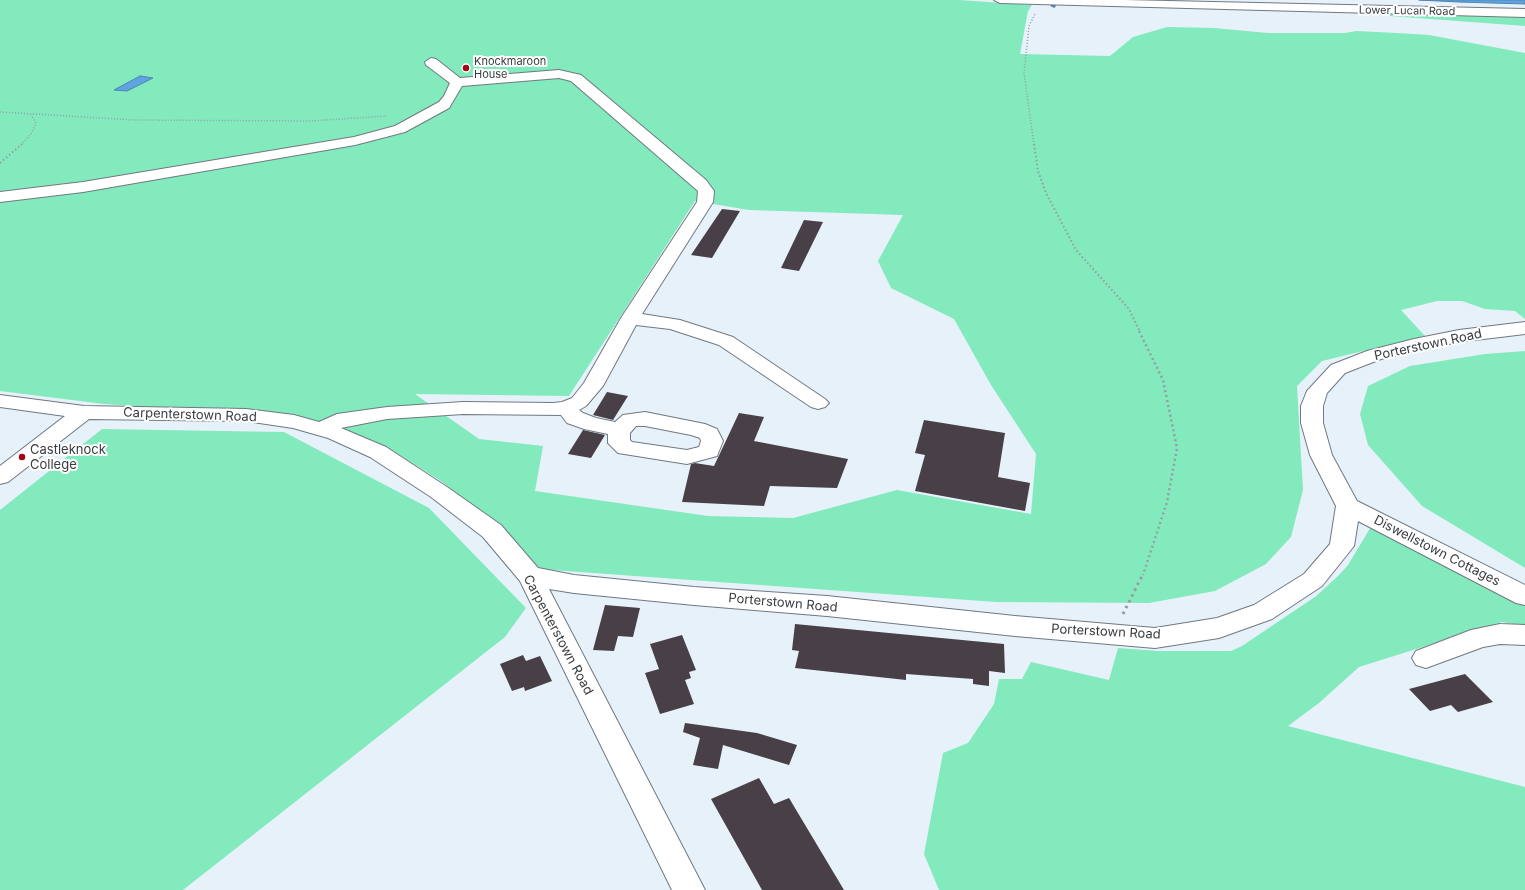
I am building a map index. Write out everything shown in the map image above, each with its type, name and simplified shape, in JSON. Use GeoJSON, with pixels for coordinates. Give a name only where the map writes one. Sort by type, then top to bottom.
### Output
{"type":"FeatureCollection","features":[{"type":"Feature","properties":{"kind":"street","name":"Lower Lucan Road"},"geometry":{"type":"LineString","coordinates":[[1000,0],[1525,13]]}},
{"type":"Feature","properties":{"kind":"street"},"geometry":{"type":"LineString","coordinates":[[323,429],[337,421],[387,413],[463,408],[566,408],[579,402],[593,386],[630,318],[705,202],[706,191],[700,183],[576,78],[559,74],[457,82],[431,62]]}},
{"type":"Feature","properties":{"kind":"street"},"geometry":{"type":"LineString","coordinates":[[0,197],[83,187],[355,141],[400,129],[432,112],[444,105],[450,97],[457,82]]}},
{"type":"Feature","properties":{"kind":"street"},"geometry":{"type":"LineString","coordinates":[[630,318],[673,324],[726,341],[818,403]]}},
{"type":"Feature","properties":{"kind":"street","name":"Porterstown Road"},"geometry":{"type":"LineString","coordinates":[[530,576],[581,585],[694,596],[827,606],[1155,638],[1218,628],[1263,612],[1313,580],[1342,546],[1348,506],[1321,455],[1312,424],[1312,406],[1317,391],[1338,369],[1374,355],[1414,345],[1458,336],[1525,328]]}},
{"type":"Feature","properties":{"kind":"street","name":"Carpenterstown Road"},"geometry":{"type":"LineString","coordinates":[[0,401],[84,412],[246,415],[294,422],[336,432],[378,452],[439,492],[492,531],[530,576],[690,890]]}},
{"type":"Feature","properties":{"kind":"street"},"geometry":{"type":"LineString","coordinates":[[566,408],[575,418],[592,424],[619,429]]}},
{"type":"Feature","properties":{"kind":"street"},"geometry":{"type":"LineString","coordinates":[[0,478],[84,412]]}},
{"type":"Feature","properties":{"kind":"street","name":"Diswellstown Cottages"},"geometry":{"type":"LineString","coordinates":[[1348,506],[1525,596]]}},
{"type":"Feature","properties":{"kind":"street"},"geometry":{"type":"LineString","coordinates":[[1426,658],[1480,637],[1500,634],[1525,635]]}},
{"type":"Feature","properties":{"kind":"path"},"geometry":{"type":"LineString","coordinates":[[1043,2],[1029,26],[1024,73],[1038,170],[1046,192],[1076,250],[1129,309],[1163,380],[1177,448],[1166,502],[1147,566],[1113,634]]}},
{"type":"Feature","properties":{"kind":"path"},"geometry":{"type":"LineString","coordinates":[[0,112],[135,120],[310,121],[360,119],[390,115]]}},
{"type":"Feature","properties":{"kind":"path"},"geometry":{"type":"LineString","coordinates":[[0,163],[12,154],[31,134],[36,123],[31,115]]}},
{"type":"Feature","properties":{"kind":"green space"},"geometry":{"type":"Polygon","coordinates":[[[0,0],[959,0],[1032,5],[1028,11],[1020,54],[1110,56],[1133,37],[1167,27],[1214,28],[1268,33],[1345,33],[1356,31],[1429,35],[1525,53],[1525,319],[1515,311],[1485,309],[1462,301],[1437,301],[1401,310],[1425,336],[1322,361],[1297,386],[1303,490],[1291,537],[1266,564],[1215,591],[1149,603],[996,602],[538,569],[498,527],[441,481],[387,447],[340,428],[189,410],[104,404],[0,391],[0,0]],[[695,201],[569,396],[415,394],[479,439],[543,446],[535,491],[708,516],[793,518],[897,490],[1031,514],[1036,454],[991,385],[954,319],[891,288],[878,261],[903,215],[749,210],[695,201]]]}},
{"type":"Feature","properties":{"kind":"green space"},"geometry":{"type":"Polygon","coordinates":[[[1336,12],[1525,15],[1525,26],[1336,12]]]}},
{"type":"Feature","properties":{"kind":"green space"},"geometry":{"type":"Polygon","coordinates":[[[1525,351],[1525,568],[1422,506],[1368,445],[1360,414],[1368,386],[1410,366],[1485,354],[1525,351]]]}},
{"type":"Feature","properties":{"kind":"green space"},"geometry":{"type":"Polygon","coordinates":[[[102,429],[284,432],[429,508],[526,608],[505,637],[183,890],[0,890],[0,510],[102,429]]]}},
{"type":"Feature","properties":{"kind":"green space"},"geometry":{"type":"Polygon","coordinates":[[[1372,525],[1525,603],[1525,626],[1502,622],[1359,667],[1319,703],[1288,726],[1525,787],[1525,890],[939,890],[924,854],[943,753],[968,743],[994,704],[999,679],[1022,679],[1031,662],[1109,680],[1118,648],[1158,651],[1231,651],[1242,646],[1315,597],[1348,565],[1372,525]]]}},
{"type":"Feature","properties":{"kind":"water"},"geometry":{"type":"Polygon","coordinates":[[[1419,0],[1525,0],[1525,4],[1458,2],[1419,0]]]}},
{"type":"Feature","properties":{"kind":"water"},"geometry":{"type":"Polygon","coordinates":[[[140,76],[153,78],[127,91],[114,90],[140,76]]]}},
{"type":"Feature","properties":{"kind":"building"},"geometry":{"type":"Polygon","coordinates":[[[722,209],[740,211],[712,258],[691,255],[722,209]]]}},
{"type":"Feature","properties":{"kind":"building"},"geometry":{"type":"Polygon","coordinates":[[[804,220],[823,222],[799,271],[781,268],[804,220]]]}},
{"type":"Feature","properties":{"kind":"building"},"geometry":{"type":"Polygon","coordinates":[[[607,392],[628,396],[613,420],[593,415],[607,392]]]}},
{"type":"Feature","properties":{"kind":"building"},"geometry":{"type":"Polygon","coordinates":[[[739,413],[764,417],[754,441],[848,459],[837,488],[770,486],[764,506],[682,502],[691,464],[695,463],[714,466],[739,413]]]}},
{"type":"Feature","properties":{"kind":"building"},"geometry":{"type":"Polygon","coordinates":[[[924,420],[1005,433],[998,477],[1030,483],[1025,511],[915,491],[925,455],[915,453],[924,420]]]}},
{"type":"Feature","properties":{"kind":"building"},"geometry":{"type":"Polygon","coordinates":[[[583,430],[605,435],[591,458],[568,454],[583,430]]]}},
{"type":"Feature","properties":{"kind":"building"},"geometry":{"type":"Polygon","coordinates":[[[605,605],[640,608],[633,637],[618,636],[614,651],[593,650],[605,605]]]}},
{"type":"Feature","properties":{"kind":"building"},"geometry":{"type":"Polygon","coordinates":[[[795,624],[1004,644],[1005,673],[989,671],[989,686],[973,684],[973,679],[906,674],[906,680],[795,668],[799,651],[792,650],[795,624]]]}},
{"type":"Feature","properties":{"kind":"building"},"geometry":{"type":"Polygon","coordinates":[[[682,635],[696,670],[689,672],[691,678],[685,680],[694,704],[660,714],[645,673],[659,669],[650,644],[682,635]]]}},
{"type":"Feature","properties":{"kind":"building"},"geometry":{"type":"Polygon","coordinates":[[[523,655],[526,661],[540,656],[552,681],[525,691],[524,687],[512,691],[500,664],[523,655]]]}},
{"type":"Feature","properties":{"kind":"building"},"geometry":{"type":"Polygon","coordinates":[[[1465,674],[1493,702],[1458,712],[1451,705],[1430,711],[1409,689],[1465,674]]]}},
{"type":"Feature","properties":{"kind":"building"},"geometry":{"type":"Polygon","coordinates":[[[685,723],[757,733],[797,745],[789,765],[723,745],[718,769],[693,765],[700,738],[683,732],[685,723]]]}},
{"type":"Feature","properties":{"kind":"building"},"geometry":{"type":"Polygon","coordinates":[[[759,778],[774,804],[789,798],[844,890],[762,890],[711,799],[759,778]]]}},
{"type":"Feature","properties":{"kind":"place","name":"Knockmaroon House"},"geometry":{"type":"Point","coordinates":[466,68]}},
{"type":"Feature","properties":{"kind":"place","name":"Castleknock College"},"geometry":{"type":"Point","coordinates":[22,457]}}]}
